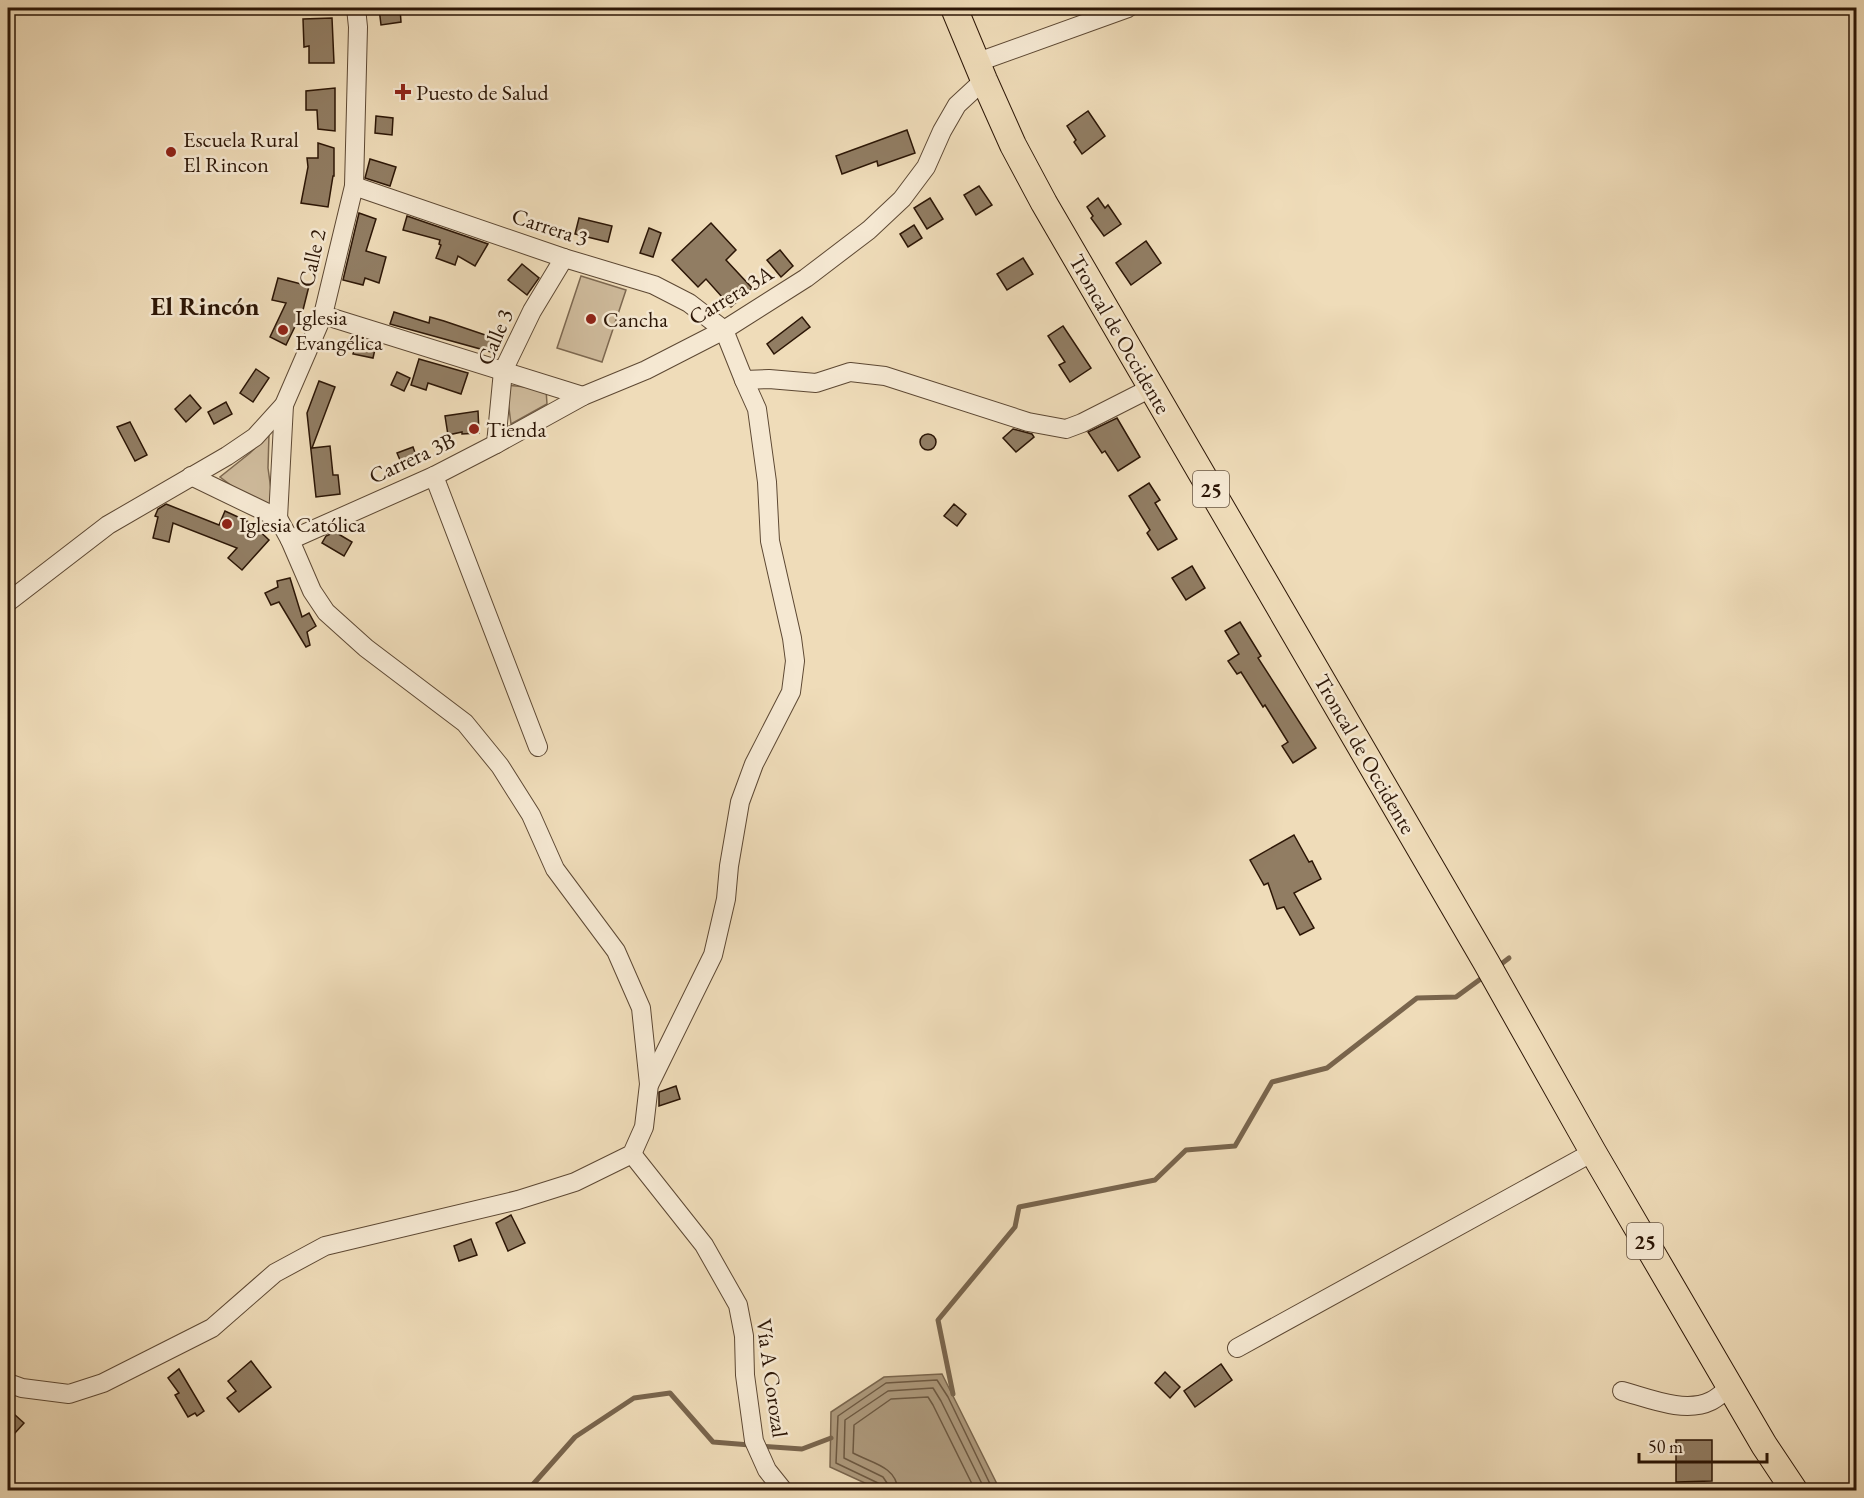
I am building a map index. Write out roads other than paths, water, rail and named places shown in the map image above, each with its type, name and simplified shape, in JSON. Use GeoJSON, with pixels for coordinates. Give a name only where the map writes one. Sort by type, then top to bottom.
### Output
{"type":"FeatureCollection","features":[{"type":"Feature","properties":{"kind":"highway","name":"Troncal de Occidente"},"geometry":{"type":"LineString","coordinates":[[954,8],[1013,145],[1044,203],[1502,989],[1593,1152],[1730,1387],[1794,1491]]}},
{"type":"Feature","properties":{"kind":"street","name":"Calle 2"},"geometry":{"type":"LineString","coordinates":[[8,602],[108,525],[227,456],[255,437],[284,405],[323,315],[354,186],[358,27],[356,8]]}},
{"type":"Feature","properties":{"kind":"street"},"geometry":{"type":"LineString","coordinates":[[981,71],[1128,8]]}},
{"type":"Feature","properties":{"kind":"street","name":"Carrera 3A"},"geometry":{"type":"LineString","coordinates":[[583,396],[646,370],[724,330],[806,278],[869,230],[894,207],[926,167],[942,131],[981,71]]}},
{"type":"Feature","properties":{"kind":"street","name":"Carrera 3"},"geometry":{"type":"LineString","coordinates":[[354,186],[564,258],[654,285],[689,303],[724,330]]}},
{"type":"Feature","properties":{"kind":"street","name":"Calle 3"},"geometry":{"type":"LineString","coordinates":[[496,444],[503,371],[532,311],[564,258]]}},
{"type":"Feature","properties":{"kind":"street"},"geometry":{"type":"LineString","coordinates":[[323,315],[583,396]]}},
{"type":"Feature","properties":{"kind":"street"},"geometry":{"type":"LineString","coordinates":[[650,1084],[713,955],[726,899],[740,802],[754,764],[791,692],[795,661],[770,541],[767,482],[757,409],[724,330]]}},
{"type":"Feature","properties":{"kind":"street"},"geometry":{"type":"LineString","coordinates":[[744,380],[769,379],[816,383],[850,372],[885,376],[1028,422],[1066,429],[1151,388]]}},
{"type":"Feature","properties":{"kind":"street","name":"Carrera 3B"},"geometry":{"type":"LineString","coordinates":[[290,540],[434,476],[583,396]]}},
{"type":"Feature","properties":{"kind":"street"},"geometry":{"type":"LineString","coordinates":[[8,1383],[22,1388],[69,1394],[103,1383],[212,1328],[275,1273],[325,1246],[518,1200],[575,1182],[632,1154],[645,1127],[650,1084],[641,1008],[616,951],[555,869],[531,815],[500,765],[465,723],[366,648],[326,612],[312,591],[278,518],[284,405]]}},
{"type":"Feature","properties":{"kind":"street"},"geometry":{"type":"LineString","coordinates":[[191,476],[278,518]]}},
{"type":"Feature","properties":{"kind":"street"},"geometry":{"type":"LineString","coordinates":[[434,476],[538,747]]}},
{"type":"Feature","properties":{"kind":"street"},"geometry":{"type":"LineString","coordinates":[[1237,1348],[1593,1152]]}},
{"type":"Feature","properties":{"kind":"street","name":"Vía A Corozal"},"geometry":{"type":"LineString","coordinates":[[632,1154],[704,1245],[738,1305],[744,1336],[745,1375],[754,1442],[767,1470],[783,1491]]}},
{"type":"Feature","properties":{"kind":"street"},"geometry":{"type":"LineString","coordinates":[[1622,1391],[1689,1406],[1710,1401],[1730,1387]]}},
{"type":"Feature","properties":{"kind":"water"},"geometry":{"type":"Polygon","coordinates":[[[942,1374],[1000,1490],[880,1490],[830,1467],[831,1412],[884,1377],[942,1374]]]}},
{"type":"Feature","properties":{"kind":"waterway"},"geometry":{"type":"LineString","coordinates":[[1496,968],[1509,958]]}},
{"type":"Feature","properties":{"kind":"waterway"},"geometry":{"type":"LineString","coordinates":[[953,1394],[938,1320],[1015,1227],[1019,1207],[1155,1180],[1186,1150],[1235,1146],[1272,1082],[1327,1068],[1417,998],[1456,997],[1486,975]]}},
{"type":"Feature","properties":{"kind":"waterway"},"geometry":{"type":"LineString","coordinates":[[528,1490],[575,1437],[634,1398],[670,1393],[713,1442],[750,1445]]}},
{"type":"Feature","properties":{"kind":"waterway"},"geometry":{"type":"LineString","coordinates":[[759,1446],[802,1449],[831,1438]]}},
{"type":"Feature","properties":{"kind":"place","name":"Puesto de Salud"},"geometry":{"type":"Point","coordinates":[403,92]}},
{"type":"Feature","properties":{"kind":"place","name":"Escuela Rural El Rincon"},"geometry":{"type":"Point","coordinates":[171,152]}},
{"type":"Feature","properties":{"kind":"place","name":"Cancha"},"geometry":{"type":"Point","coordinates":[591,319]}},
{"type":"Feature","properties":{"kind":"place","name":"Iglesia Evangélica"},"geometry":{"type":"Point","coordinates":[283,330]}},
{"type":"Feature","properties":{"kind":"place","name":"Tienda"},"geometry":{"type":"Point","coordinates":[474,429]}},
{"type":"Feature","properties":{"kind":"place","name":"Iglesia Católica"},"geometry":{"type":"Point","coordinates":[227,524]}},
{"type":"Feature","properties":{"kind":"district","name":"El Rincón"},"geometry":{"type":"Point","coordinates":[205,306]}}]}
